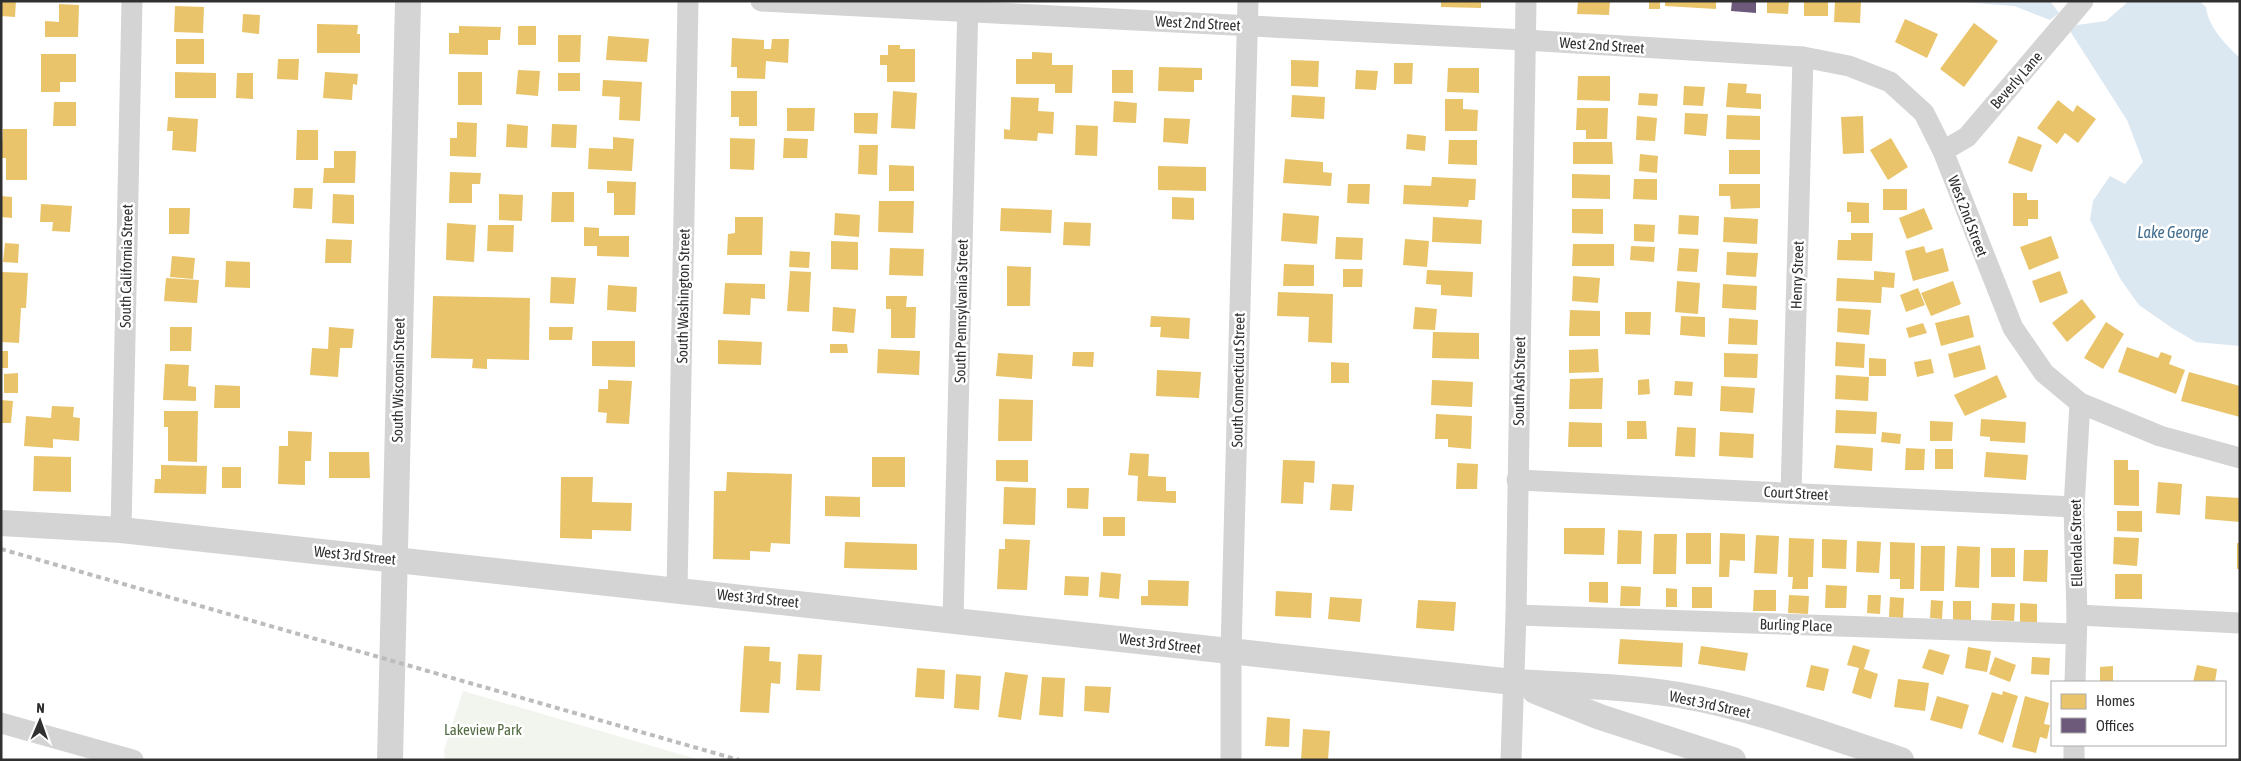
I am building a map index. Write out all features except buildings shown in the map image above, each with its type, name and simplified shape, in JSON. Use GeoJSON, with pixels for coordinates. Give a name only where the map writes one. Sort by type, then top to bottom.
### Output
{"type":"FeatureCollection","features":[{"type":"Feature","properties":{"kind":"street","name":"South California Street"},"geometry":{"type":"LineString","coordinates":[[121,530],[132,1]]}},
{"type":"Feature","properties":{"kind":"street","name":"South Wisconsin Street"},"geometry":{"type":"LineString","coordinates":[[390,760],[408,1]]}},
{"type":"Feature","properties":{"kind":"street","name":"South Washington Street"},"geometry":{"type":"LineString","coordinates":[[677,590],[688,1]]}},
{"type":"Feature","properties":{"kind":"street","name":"West 2nd Street"},"geometry":{"type":"LineString","coordinates":[[761,1],[968,6],[1247,25],[1803,57],[1849,66],[1890,82],[1924,113],[1943,151],[2013,328],[2044,373],[2080,404],[2160,436],[2240,458]]}},
{"type":"Feature","properties":{"kind":"street","name":"South Connecticut Street"},"geometry":{"type":"LineString","coordinates":[[1231,760],[1248,1]]}},
{"type":"Feature","properties":{"kind":"street","name":"South Ash Street"},"geometry":{"type":"LineString","coordinates":[[1511,760],[1516,615],[1526,1]]}},
{"type":"Feature","properties":{"kind":"street","name":"Beverly Lane"},"geometry":{"type":"LineString","coordinates":[[1943,151],[1967,137],[2083,1]]}},
{"type":"Feature","properties":{"kind":"street","name":"South Pennsylvania Street"},"geometry":{"type":"LineString","coordinates":[[953,621],[968,6]]}},
{"type":"Feature","properties":{"kind":"street","name":"Henry Street"},"geometry":{"type":"LineString","coordinates":[[1791,493],[1803,57]]}},
{"type":"Feature","properties":{"kind":"street","name":"Ellendale Street"},"geometry":{"type":"LineString","coordinates":[[2075,681],[2074,507],[2080,404]]}},
{"type":"Feature","properties":{"kind":"street","name":"Court Street"},"geometry":{"type":"LineString","coordinates":[[1517,480],[2074,507]]}},
{"type":"Feature","properties":{"kind":"street","name":"West 3rd Street"},"geometry":{"type":"LineString","coordinates":[[1,523],[121,530],[1513,682],[1610,687],[1680,696],[1780,720],[1901,760]]}},
{"type":"Feature","properties":{"kind":"street","name":"Burling Place"},"geometry":{"type":"LineString","coordinates":[[1516,615],[2076,625],[2240,623]]}},
{"type":"Feature","properties":{"kind":"street","name":"West 3rd Street"},"geometry":{"type":"LineString","coordinates":[[1513,682],[1600,716],[1733,760]]}},
{"type":"Feature","properties":{"kind":"street"},"geometry":{"type":"LineString","coordinates":[[1,723],[133,760]]}},
{"type":"Feature","properties":{"kind":"street"},"geometry":{"type":"LineString","coordinates":[[2074,746],[2074,760]]}},
{"type":"Feature","properties":{"kind":"green space","name":"Lakeview Park"},"geometry":{"type":"Polygon","coordinates":[[[463,691],[700,760],[445,760],[444,750],[463,691]]]}},
{"type":"Feature","properties":{"kind":"water"},"geometry":{"type":"Polygon","coordinates":[[[1948,1],[2050,1],[2059,13],[2050,20],[2014,6],[1948,1]]]}},
{"type":"Feature","properties":{"kind":"water","name":"Lake George"},"geometry":{"type":"Polygon","coordinates":[[[2129,1],[2199,1],[2206,7],[2210,22],[2218,35],[2240,58],[2240,346],[2196,342],[2139,305],[2121,280],[2090,220],[2093,201],[2110,176],[2125,184],[2143,162],[2127,120],[2070,31],[2077,25],[2106,21],[2129,1]]]}},
{"type":"Feature","properties":{"kind":"railway"},"geometry":{"type":"LineString","coordinates":[[1,549],[739,760]]}}]}
